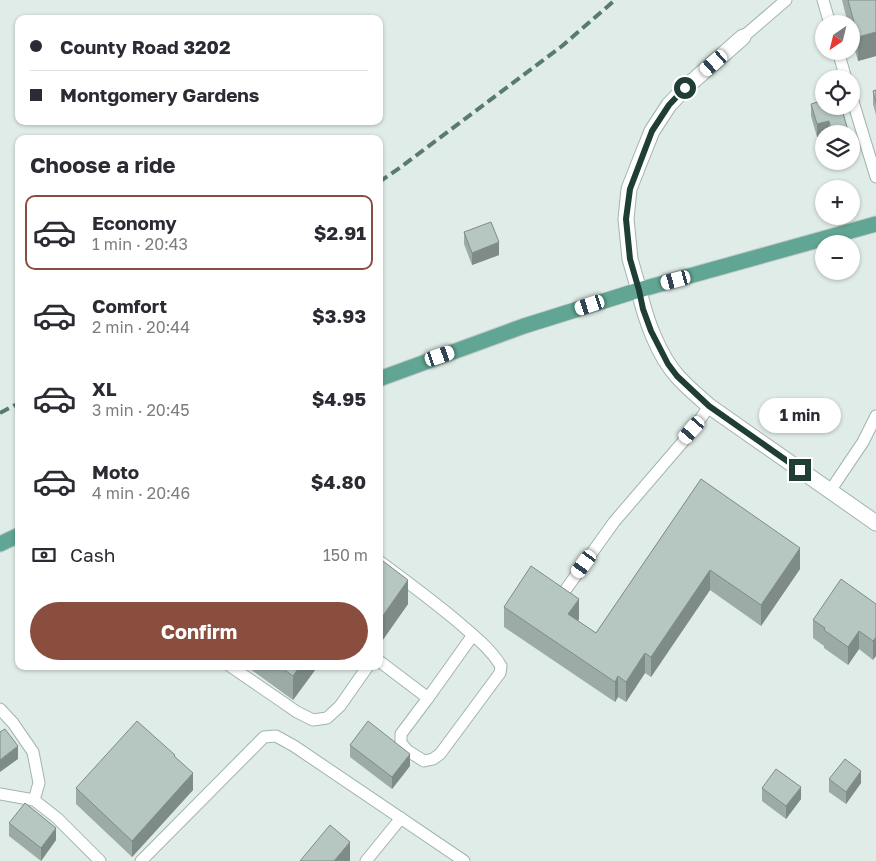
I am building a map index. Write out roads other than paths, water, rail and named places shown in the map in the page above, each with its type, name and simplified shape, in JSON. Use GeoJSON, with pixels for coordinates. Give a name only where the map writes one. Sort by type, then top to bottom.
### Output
{"type":"FeatureCollection","features":[{"type":"Feature","properties":{"kind":"main road"},"geometry":{"type":"LineString","coordinates":[[383,377],[524,326],[639,290],[876,224]]}},
{"type":"Feature","properties":{"kind":"main road"},"geometry":{"type":"LineString","coordinates":[[0,544],[15,537]]}},
{"type":"Feature","properties":{"kind":"street"},"geometry":{"type":"LineString","coordinates":[[743,38],[685,88],[669,105],[652,131],[640,161],[630,189],[626,219],[630,259],[643,309],[651,331],[668,364],[677,376],[709,406],[876,523]]}},
{"type":"Feature","properties":{"kind":"lane"},"geometry":{"type":"LineString","coordinates":[[743,38],[786,0]]}},
{"type":"Feature","properties":{"kind":"lane"},"geometry":{"type":"LineString","coordinates":[[823,0],[827,15]]}},
{"type":"Feature","properties":{"kind":"lane"},"geometry":{"type":"LineString","coordinates":[[857,115],[876,177]]}},
{"type":"Feature","properties":{"kind":"lane"},"geometry":{"type":"LineString","coordinates":[[564,592],[614,522],[692,430],[709,406]]}},
{"type":"Feature","properties":{"kind":"lane"},"geometry":{"type":"LineString","coordinates":[[830,491],[863,442],[876,416]]}},
{"type":"Feature","properties":{"kind":"lane"},"geometry":{"type":"LineString","coordinates":[[383,564],[425,594],[473,635],[493,654],[501,666],[500,673],[440,754],[424,761],[401,743],[401,734],[473,635]]}},
{"type":"Feature","properties":{"kind":"lane"},"geometry":{"type":"LineString","coordinates":[[383,664],[428,698]]}},
{"type":"Feature","properties":{"kind":"lane"},"geometry":{"type":"LineString","coordinates":[[236,670],[296,712],[313,720],[327,718],[340,706],[365,670]]}},
{"type":"Feature","properties":{"kind":"lane"},"geometry":{"type":"LineString","coordinates":[[0,709],[13,723],[33,752],[39,783],[34,800]]}},
{"type":"Feature","properties":{"kind":"lane"},"geometry":{"type":"LineString","coordinates":[[141,861],[264,737],[276,736],[294,746],[464,861]]}},
{"type":"Feature","properties":{"kind":"lane"},"geometry":{"type":"LineString","coordinates":[[0,794],[34,800],[57,818],[100,861]]}},
{"type":"Feature","properties":{"kind":"lane"},"geometry":{"type":"LineString","coordinates":[[366,861],[401,818]]}},
{"type":"Feature","properties":{"kind":"railway"},"geometry":{"type":"LineString","coordinates":[[383,179],[562,46],[615,0]]}},
{"type":"Feature","properties":{"kind":"railway"},"geometry":{"type":"LineString","coordinates":[[0,413],[15,405]]}}]}
